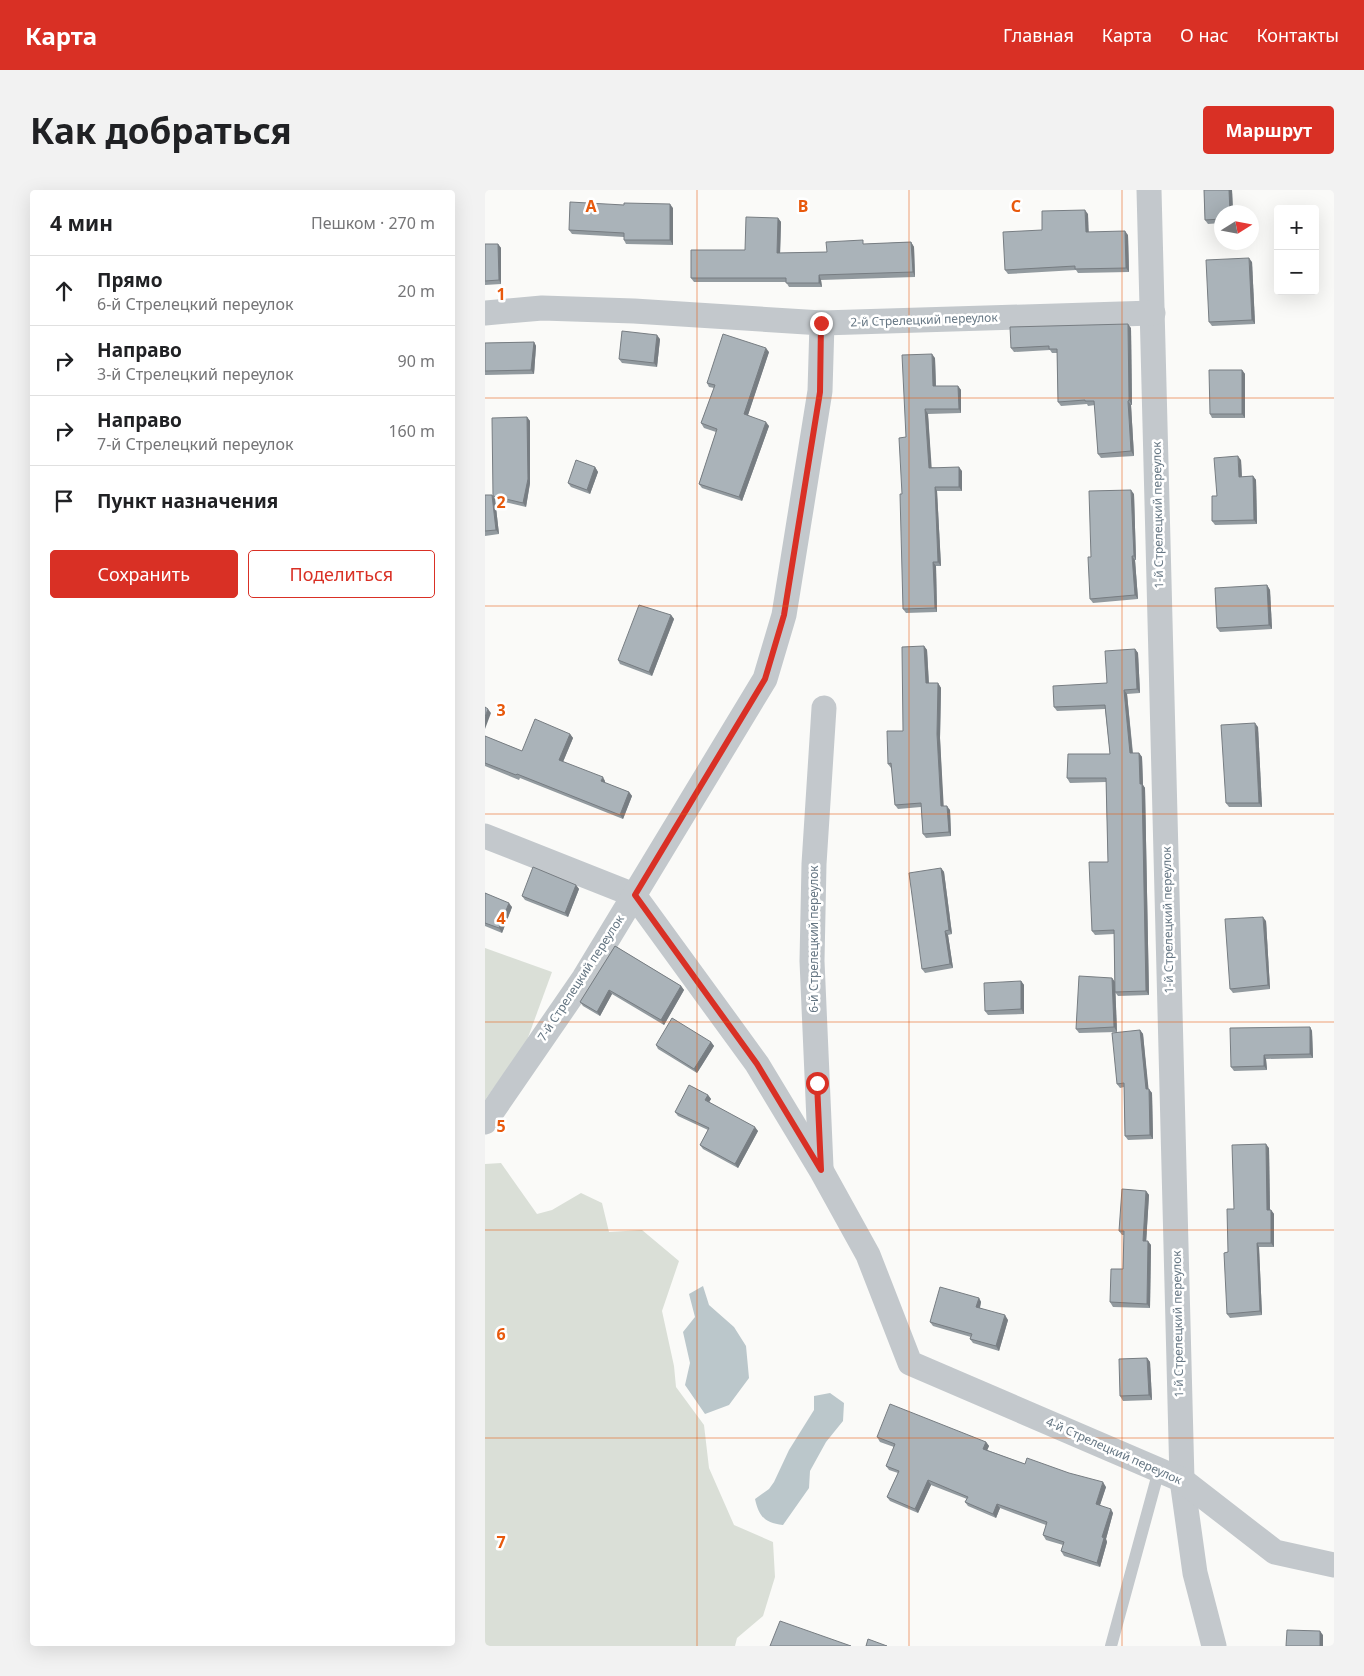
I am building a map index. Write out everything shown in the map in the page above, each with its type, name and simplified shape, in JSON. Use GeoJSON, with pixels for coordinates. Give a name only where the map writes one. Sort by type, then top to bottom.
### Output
{"type":"FeatureCollection","features":[{"type":"Feature","properties":{"kind":"street","name":"1-й Стрелецкий переулок"},"geometry":{"type":"LineString","coordinates":[[1149,190],[1182,1480],[1195,1573],[1214,1646]]}},
{"type":"Feature","properties":{"kind":"street","name":"2-й Стрелецкий переулок"},"geometry":{"type":"LineString","coordinates":[[485,313],[542,308],[634,311],[821,323],[1153,313]]}},
{"type":"Feature","properties":{"kind":"street","name":"7-й Стрелецкий переулок"},"geometry":{"type":"LineString","coordinates":[[485,1122],[584,978],[765,679],[786,605],[820,392],[821,323]]}},
{"type":"Feature","properties":{"kind":"street","name":"6-й Стрелецкий переулок"},"geometry":{"type":"LineString","coordinates":[[821,1170],[812,961],[814,864],[824,708]]}},
{"type":"Feature","properties":{"kind":"street"},"geometry":{"type":"LineString","coordinates":[[485,836],[635,895],[757,1064],[821,1170]]}},
{"type":"Feature","properties":{"kind":"street","name":"4-й Стрелецкий переулок"},"geometry":{"type":"LineString","coordinates":[[821,1170],[868,1255],[910,1363],[1182,1480],[1275,1552],[1334,1565]]}},
{"type":"Feature","properties":{"kind":"lane"},"geometry":{"type":"LineString","coordinates":[[1111,1646],[1159,1470]]}},
{"type":"Feature","properties":{"kind":"shaded area"},"geometry":{"type":"Polygon","coordinates":[[[485,948],[552,972],[526,1043],[485,1100],[485,948]]]}},
{"type":"Feature","properties":{"kind":"shaded area"},"geometry":{"type":"Polygon","coordinates":[[[501,1163],[537,1214],[552,1210],[581,1193],[602,1203],[609,1232],[642,1230],[679,1261],[662,1311],[674,1366],[676,1387],[704,1425],[709,1468],[734,1525],[773,1542],[775,1577],[763,1616],[737,1638],[735,1646],[485,1646],[485,1164],[501,1163]]]}},
{"type":"Feature","properties":{"kind":"shaded area"},"geometry":{"type":"Polygon","coordinates":[[[703,1286],[709,1305],[734,1327],[746,1346],[749,1378],[729,1405],[705,1414],[685,1385],[690,1363],[683,1332],[695,1317],[689,1294],[703,1286]]]}},
{"type":"Feature","properties":{"kind":"shaded area"},"geometry":{"type":"Polygon","coordinates":[[[830,1393],[844,1403],[843,1421],[826,1442],[810,1471],[809,1488],[783,1525],[767,1521],[761,1515],[755,1499],[769,1489],[774,1482],[789,1450],[814,1410],[814,1396],[830,1393]]]}},
{"type":"Feature","properties":{"kind":"building"},"geometry":{"type":"Polygon","coordinates":[[[1204,190],[1229,190],[1230,205],[1214,205],[1214,219],[1205,220],[1204,190]]]}},
{"type":"Feature","properties":{"kind":"building"},"geometry":{"type":"Polygon","coordinates":[[[570,202],[624,205],[624,203],[670,204],[670,240],[624,240],[624,233],[569,230],[570,202]]]}},
{"type":"Feature","properties":{"kind":"building"},"geometry":{"type":"Polygon","coordinates":[[[1085,210],[1086,232],[1125,231],[1126,268],[1075,269],[1075,266],[1005,270],[1003,232],[1042,230],[1042,211],[1085,210]]]}},
{"type":"Feature","properties":{"kind":"building"},"geometry":{"type":"Polygon","coordinates":[[[746,217],[778,218],[777,253],[827,252],[826,242],[863,240],[863,244],[911,242],[913,272],[819,275],[819,283],[786,283],[786,278],[691,278],[691,250],[745,250],[746,217]]]}},
{"type":"Feature","properties":{"kind":"building"},"geometry":{"type":"Polygon","coordinates":[[[485,244],[498,244],[499,280],[485,281],[485,244]]]}},
{"type":"Feature","properties":{"kind":"building"},"geometry":{"type":"Polygon","coordinates":[[[1249,258],[1252,320],[1209,322],[1206,260],[1249,258]]]}},
{"type":"Feature","properties":{"kind":"building"},"geometry":{"type":"Polygon","coordinates":[[[1128,324],[1128,401],[1131,451],[1098,454],[1094,401],[1058,402],[1057,349],[1049,349],[1049,346],[1011,348],[1010,327],[1128,324]]]}},
{"type":"Feature","properties":{"kind":"building"},"geometry":{"type":"Polygon","coordinates":[[[622,331],[657,335],[654,363],[619,359],[622,331]]]}},
{"type":"Feature","properties":{"kind":"building"},"geometry":{"type":"Polygon","coordinates":[[[723,334],[766,348],[744,414],[766,422],[739,497],[699,484],[717,429],[701,423],[715,385],[707,383],[723,334]]]}},
{"type":"Feature","properties":{"kind":"building"},"geometry":{"type":"Polygon","coordinates":[[[534,342],[531,370],[485,371],[485,343],[534,342]]]}},
{"type":"Feature","properties":{"kind":"building"},"geometry":{"type":"Polygon","coordinates":[[[932,354],[933,386],[958,386],[959,409],[925,409],[929,468],[959,467],[959,487],[935,487],[938,562],[933,562],[935,608],[903,609],[900,494],[902,494],[899,438],[906,437],[902,355],[932,354]]]}},
{"type":"Feature","properties":{"kind":"building"},"geometry":{"type":"Polygon","coordinates":[[[1209,370],[1242,370],[1242,414],[1210,414],[1209,370]]]}},
{"type":"Feature","properties":{"kind":"building"},"geometry":{"type":"Polygon","coordinates":[[[527,417],[528,479],[523,503],[493,496],[492,418],[527,417]]]}},
{"type":"Feature","properties":{"kind":"building"},"geometry":{"type":"Polygon","coordinates":[[[1238,456],[1239,477],[1253,476],[1254,520],[1212,521],[1212,496],[1217,496],[1214,458],[1238,456]]]}},
{"type":"Feature","properties":{"kind":"building"},"geometry":{"type":"Polygon","coordinates":[[[576,460],[595,467],[587,490],[568,483],[576,460]]]}},
{"type":"Feature","properties":{"kind":"building"},"geometry":{"type":"Polygon","coordinates":[[[1131,490],[1134,556],[1132,556],[1135,595],[1090,599],[1088,557],[1091,557],[1089,491],[1131,490]]]}},
{"type":"Feature","properties":{"kind":"building"},"geometry":{"type":"Polygon","coordinates":[[[485,495],[492,495],[496,530],[485,531],[485,495]]]}},
{"type":"Feature","properties":{"kind":"building"},"geometry":{"type":"Polygon","coordinates":[[[1267,585],[1269,625],[1217,628],[1215,588],[1267,585]]]}},
{"type":"Feature","properties":{"kind":"building"},"geometry":{"type":"Polygon","coordinates":[[[639,605],[671,615],[649,672],[618,660],[639,605]]]}},
{"type":"Feature","properties":{"kind":"building"},"geometry":{"type":"Polygon","coordinates":[[[924,646],[926,683],[938,683],[937,734],[941,806],[947,806],[949,832],[923,834],[921,803],[895,805],[891,763],[888,764],[887,731],[903,731],[902,647],[924,646]]]}},
{"type":"Feature","properties":{"kind":"building"},"geometry":{"type":"Polygon","coordinates":[[[1135,649],[1137,689],[1124,690],[1130,753],[1139,753],[1140,784],[1142,784],[1146,991],[1115,992],[1114,930],[1092,931],[1089,862],[1108,862],[1106,778],[1067,778],[1068,754],[1110,754],[1105,705],[1054,707],[1053,686],[1107,683],[1105,651],[1135,649]]]}},
{"type":"Feature","properties":{"kind":"building"},"geometry":{"type":"Polygon","coordinates":[[[535,719],[570,734],[559,760],[603,777],[601,781],[629,792],[620,815],[485,763],[485,736],[522,751],[535,719]]]}},
{"type":"Feature","properties":{"kind":"building"},"geometry":{"type":"Polygon","coordinates":[[[1255,723],[1259,803],[1226,803],[1221,725],[1255,723]]]}},
{"type":"Feature","properties":{"kind":"building"},"geometry":{"type":"Polygon","coordinates":[[[533,867],[576,885],[565,913],[522,896],[533,867]]]}},
{"type":"Feature","properties":{"kind":"building"},"geometry":{"type":"Polygon","coordinates":[[[941,868],[949,930],[945,931],[950,964],[922,969],[909,873],[941,868]]]}},
{"type":"Feature","properties":{"kind":"building"},"geometry":{"type":"Polygon","coordinates":[[[485,893],[509,903],[499,928],[485,923],[485,893]]]}},
{"type":"Feature","properties":{"kind":"building"},"geometry":{"type":"Polygon","coordinates":[[[1263,917],[1268,985],[1230,989],[1225,919],[1263,917]]]}},
{"type":"Feature","properties":{"kind":"building"},"geometry":{"type":"Polygon","coordinates":[[[615,946],[681,986],[661,1020],[609,990],[597,1012],[580,1002],[615,946]]]}},
{"type":"Feature","properties":{"kind":"building"},"geometry":{"type":"Polygon","coordinates":[[[1079,976],[1112,978],[1114,1027],[1076,1029],[1079,976]]]}},
{"type":"Feature","properties":{"kind":"building"},"geometry":{"type":"Polygon","coordinates":[[[1021,981],[1021,1009],[985,1011],[984,983],[1021,981]]]}},
{"type":"Feature","properties":{"kind":"building"},"geometry":{"type":"Polygon","coordinates":[[[672,1018],[711,1042],[694,1069],[656,1045],[672,1018]]]}},
{"type":"Feature","properties":{"kind":"building"},"geometry":{"type":"Polygon","coordinates":[[[1310,1027],[1310,1054],[1264,1055],[1264,1066],[1231,1067],[1230,1028],[1310,1027]]]}},
{"type":"Feature","properties":{"kind":"building"},"geometry":{"type":"Polygon","coordinates":[[[1140,1030],[1146,1089],[1149,1089],[1150,1135],[1125,1136],[1124,1083],[1117,1084],[1112,1033],[1140,1030]]]}},
{"type":"Feature","properties":{"kind":"building"},"geometry":{"type":"Polygon","coordinates":[[[689,1085],[708,1095],[705,1100],[755,1127],[735,1164],[700,1145],[709,1128],[675,1112],[689,1085]]]}},
{"type":"Feature","properties":{"kind":"building"},"geometry":{"type":"Polygon","coordinates":[[[1266,1144],[1267,1210],[1271,1210],[1271,1243],[1257,1243],[1260,1311],[1227,1314],[1224,1253],[1228,1252],[1227,1209],[1234,1209],[1232,1145],[1266,1144]]]}},
{"type":"Feature","properties":{"kind":"building"},"geometry":{"type":"Polygon","coordinates":[[[1122,1189],[1146,1191],[1143,1241],[1148,1241],[1147,1304],[1110,1302],[1111,1269],[1123,1269],[1124,1231],[1119,1231],[1122,1189]]]}},
{"type":"Feature","properties":{"kind":"building"},"geometry":{"type":"Polygon","coordinates":[[[940,1287],[979,1298],[976,1307],[1005,1315],[996,1346],[970,1339],[972,1334],[930,1322],[940,1287]]]}},
{"type":"Feature","properties":{"kind":"building"},"geometry":{"type":"Polygon","coordinates":[[[1147,1358],[1149,1395],[1120,1396],[1119,1359],[1147,1358]]]}},
{"type":"Feature","properties":{"kind":"building"},"geometry":{"type":"Polygon","coordinates":[[[890,1404],[986,1442],[983,1449],[1025,1464],[1027,1458],[1069,1473],[1103,1482],[1096,1504],[1111,1509],[1102,1537],[1104,1538],[1097,1563],[1061,1551],[1064,1542],[1043,1535],[1047,1522],[997,1504],[993,1514],[965,1502],[968,1497],[928,1480],[915,1509],[887,1497],[899,1471],[886,1466],[895,1444],[877,1437],[890,1404]]]}},
{"type":"Feature","properties":{"kind":"building"},"geometry":{"type":"Polygon","coordinates":[[[780,1621],[851,1646],[770,1646],[780,1621]]]}},
{"type":"Feature","properties":{"kind":"building"},"geometry":{"type":"Polygon","coordinates":[[[1287,1630],[1320,1631],[1320,1646],[1286,1646],[1287,1630]]]}},
{"type":"Feature","properties":{"kind":"building"},"geometry":{"type":"Polygon","coordinates":[[[868,1639],[887,1646],[866,1646],[868,1639]]]}},
{"type":"Feature","properties":{"kind":"route"},"geometry":{"type":"LineString","coordinates":[[817,1083],[821,1170],[757,1064],[635,895],[765,679],[784,615],[820,392],[821,323]]}}]}
